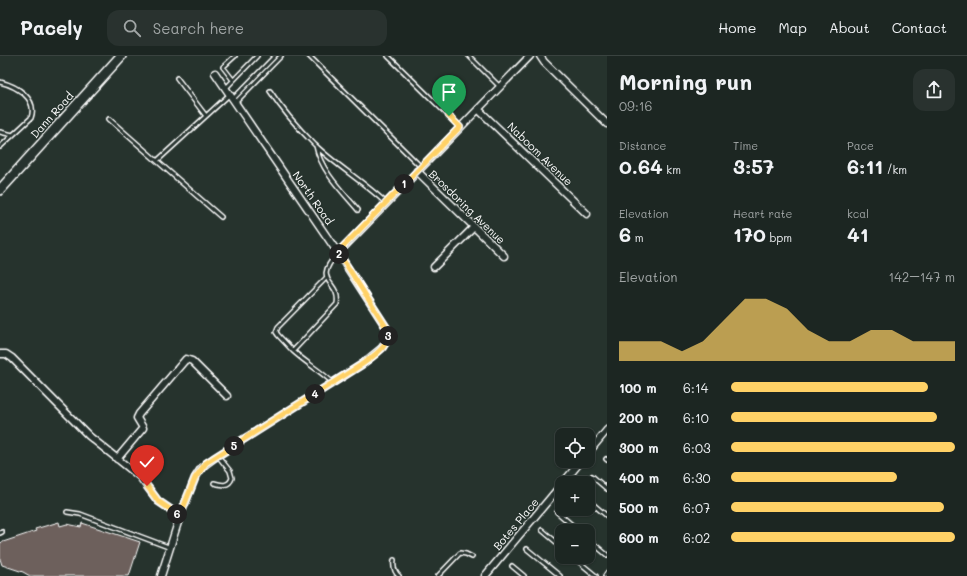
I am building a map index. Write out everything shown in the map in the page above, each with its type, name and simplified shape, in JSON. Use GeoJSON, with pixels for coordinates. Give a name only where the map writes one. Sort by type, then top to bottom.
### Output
{"type":"FeatureCollection","features":[{"type":"Feature","properties":{"kind":"main road","name":"Dann Road"},"geometry":{"type":"LineString","coordinates":[[0,190],[122,56]]}},
{"type":"Feature","properties":{"kind":"street"},"geometry":{"type":"LineString","coordinates":[[338,252],[530,56]]}},
{"type":"Feature","properties":{"kind":"street"},"geometry":{"type":"LineString","coordinates":[[540,56],[544,62],[607,124]]}},
{"type":"Feature","properties":{"kind":"street","name":"North Road"},"geometry":{"type":"LineString","coordinates":[[215,73],[338,252],[386,327],[388,338],[377,353],[333,383]]}},
{"type":"Feature","properties":{"kind":"street","name":"Naboom Avenue"},"geometry":{"type":"LineString","coordinates":[[478,109],[587,214]]}},
{"type":"Feature","properties":{"kind":"street","name":"Brosdoring Avenue"},"geometry":{"type":"LineString","coordinates":[[419,169],[473,228],[504,256]]}},
{"type":"Feature","properties":{"kind":"street"},"geometry":{"type":"LineString","coordinates":[[434,267],[473,228]]}},
{"type":"Feature","properties":{"kind":"street"},"geometry":{"type":"LineString","coordinates":[[0,354],[6,354],[12,358],[89,436],[140,477],[158,501],[180,516]]}},
{"type":"Feature","properties":{"kind":"street"},"geometry":{"type":"LineString","coordinates":[[117,459],[143,428],[138,418],[140,414],[186,359],[192,361],[227,396]]}},
{"type":"Feature","properties":{"kind":"street"},"geometry":{"type":"LineString","coordinates":[[161,576],[180,516],[195,478],[202,467],[333,383]]}},
{"type":"Feature","properties":{"kind":"street"},"geometry":{"type":"LineString","coordinates":[[595,445],[607,430]]}},
{"type":"Feature","properties":{"kind":"street","name":"Botes Place"},"geometry":{"type":"LineString","coordinates":[[568,476],[575,468]]}},
{"type":"Feature","properties":{"kind":"street","name":"Botes Place"},"geometry":{"type":"LineString","coordinates":[[485,576],[555,491]]}},
{"type":"Feature","properties":{"kind":"lane"},"geometry":{"type":"LineString","coordinates":[[233,80],[223,67],[235,56]]}},
{"type":"Feature","properties":{"kind":"lane"},"geometry":{"type":"LineString","coordinates":[[225,89],[257,56]]}},
{"type":"Feature","properties":{"kind":"lane"},"geometry":{"type":"LineString","coordinates":[[233,99],[275,56]]}},
{"type":"Feature","properties":{"kind":"lane"},"geometry":{"type":"LineString","coordinates":[[158,160],[206,116],[233,99],[281,56]]}},
{"type":"Feature","properties":{"kind":"lane"},"geometry":{"type":"LineString","coordinates":[[309,56],[419,169]]}},
{"type":"Feature","properties":{"kind":"lane"},"geometry":{"type":"LineString","coordinates":[[388,56],[460,127]]}},
{"type":"Feature","properties":{"kind":"lane"},"geometry":{"type":"LineString","coordinates":[[469,56],[500,86]]}},
{"type":"Feature","properties":{"kind":"lane"},"geometry":{"type":"LineString","coordinates":[[177,78],[206,116]]}},
{"type":"Feature","properties":{"kind":"lane"},"geometry":{"type":"LineString","coordinates":[[0,82],[18,89],[29,100],[33,111],[31,118],[0,147]]}},
{"type":"Feature","properties":{"kind":"lane"},"geometry":{"type":"LineString","coordinates":[[270,91],[291,121],[316,146],[386,203]]}},
{"type":"Feature","properties":{"kind":"lane"},"geometry":{"type":"LineString","coordinates":[[109,119],[158,160],[221,217]]}},
{"type":"Feature","properties":{"kind":"lane"},"geometry":{"type":"LineString","coordinates":[[0,132],[13,135]]}},
{"type":"Feature","properties":{"kind":"lane"},"geometry":{"type":"LineString","coordinates":[[316,146],[318,158],[336,184],[358,210]]}},
{"type":"Feature","properties":{"kind":"lane"},"geometry":{"type":"LineString","coordinates":[[293,351],[337,304],[338,297],[327,277],[328,263],[338,252]]}},
{"type":"Feature","properties":{"kind":"lane"},"geometry":{"type":"LineString","coordinates":[[327,277],[278,327],[276,332],[304,361],[324,374],[333,383]]}},
{"type":"Feature","properties":{"kind":"lane"},"geometry":{"type":"LineString","coordinates":[[214,482],[225,485],[229,483],[232,478],[230,471],[218,456]]}},
{"type":"Feature","properties":{"kind":"lane"},"geometry":{"type":"LineString","coordinates":[[595,479],[607,489]]}},
{"type":"Feature","properties":{"kind":"lane"},"geometry":{"type":"LineString","coordinates":[[595,506],[607,516]]}},
{"type":"Feature","properties":{"kind":"lane"},"geometry":{"type":"LineString","coordinates":[[67,512],[80,514],[171,548]]}},
{"type":"Feature","properties":{"kind":"lane"},"geometry":{"type":"LineString","coordinates":[[562,516],[571,524]]}},
{"type":"Feature","properties":{"kind":"lane"},"geometry":{"type":"LineString","coordinates":[[542,530],[555,541]]}},
{"type":"Feature","properties":{"kind":"lane"},"geometry":{"type":"LineString","coordinates":[[595,544],[607,555]]}},
{"type":"Feature","properties":{"kind":"lane"},"geometry":{"type":"LineString","coordinates":[[527,549],[560,576]]}},
{"type":"Feature","properties":{"kind":"lane"},"geometry":{"type":"LineString","coordinates":[[438,576],[460,553],[472,557]]}},
{"type":"Feature","properties":{"kind":"lane"},"geometry":{"type":"LineString","coordinates":[[394,560],[393,566],[396,574],[399,576]]}},
{"type":"Feature","properties":{"kind":"lane"},"geometry":{"type":"LineString","coordinates":[[581,564],[596,576]]}},
{"type":"Feature","properties":{"kind":"lane"},"geometry":{"type":"LineString","coordinates":[[512,566],[524,576]]}},
{"type":"Feature","properties":{"kind":"lane"},"geometry":{"type":"LineString","coordinates":[[604,576],[607,573]]}},
{"type":"Feature","properties":{"kind":"building"},"geometry":{"type":"Polygon","coordinates":[[[59,522],[60,526],[67,524],[81,527],[82,523],[140,542],[129,576],[30,576],[2,565],[0,559],[0,543],[36,531],[35,529],[59,522]]]}},
{"type":"Feature","properties":{"kind":"route"},"geometry":{"type":"LineString","coordinates":[[147,486],[158,501],[180,516],[195,478],[206,463],[361,365],[377,353],[385,344],[388,338],[386,327],[338,252],[460,127],[449,116]]}}]}
